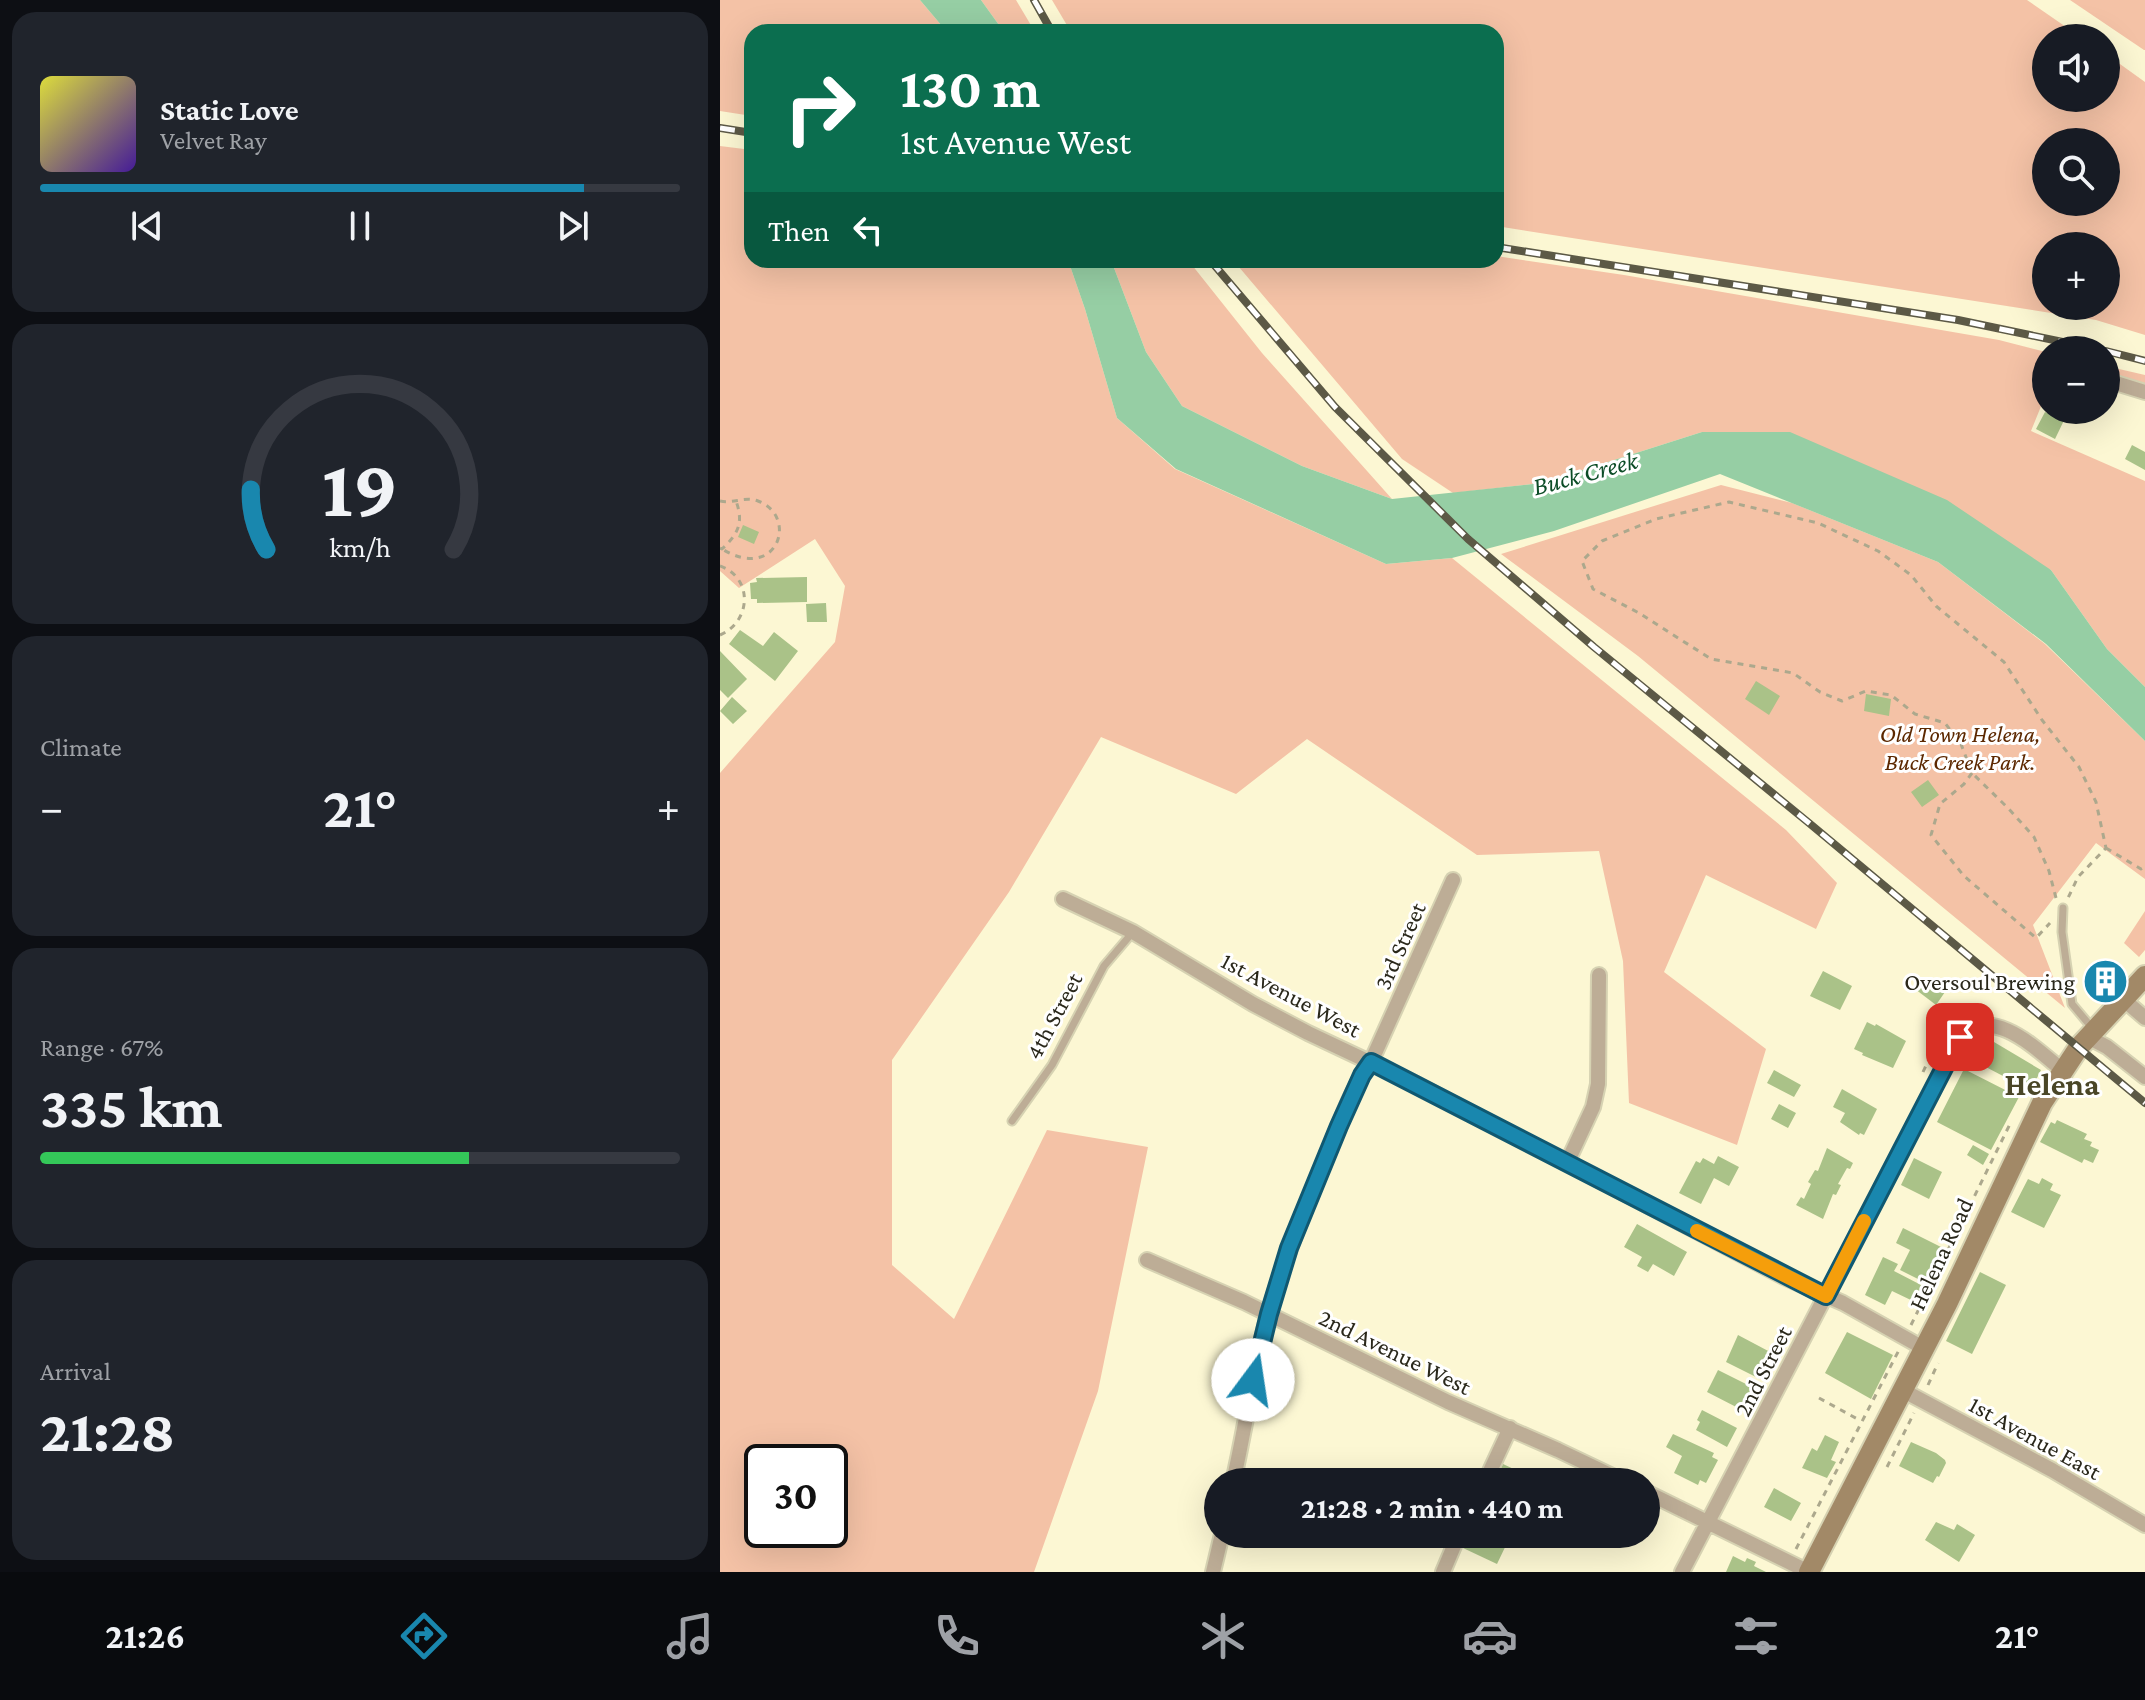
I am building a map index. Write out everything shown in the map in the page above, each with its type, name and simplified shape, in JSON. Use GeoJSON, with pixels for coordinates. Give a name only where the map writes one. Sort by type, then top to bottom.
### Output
{"type":"FeatureCollection","features":[{"type":"Feature","properties":{"kind":"main road","name":"Helena Road"},"geometry":{"type":"LineString","coordinates":[[1809,1572],[1904,1391],[2032,1124],[2062,1070],[2145,976]]}},
{"type":"Feature","properties":{"kind":"street"},"geometry":{"type":"LineString","coordinates":[[2120,384],[2145,392]]}},
{"type":"Feature","properties":{"kind":"street","name":"3rd Street"},"geometry":{"type":"LineString","coordinates":[[1236,1468],[1253,1380],[1289,1248],[1362,1075],[1371,1062],[1453,880]]}},
{"type":"Feature","properties":{"kind":"street","name":"1st Avenue West"},"geometry":{"type":"LineString","coordinates":[[1063,899],[1133,932],[1253,1004],[1843,1303],[1925,1349]]}},
{"type":"Feature","properties":{"kind":"street"},"geometry":{"type":"LineString","coordinates":[[1567,1163],[1593,1107],[1598,1084],[1599,975]]}},
{"type":"Feature","properties":{"kind":"street"},"geometry":{"type":"LineString","coordinates":[[2123,999],[2145,1018]]}},
{"type":"Feature","properties":{"kind":"street","name":"2nd Street"},"geometry":{"type":"LineString","coordinates":[[1682,1572],[1953,1046],[1967,1030],[1986,1025],[2010,1032],[2062,1070]]}},
{"type":"Feature","properties":{"kind":"street"},"geometry":{"type":"LineString","coordinates":[[2091,1034],[2145,1077]]}},
{"type":"Feature","properties":{"kind":"street","name":"2nd Avenue West"},"geometry":{"type":"LineString","coordinates":[[1147,1260],[1595,1468]]}},
{"type":"Feature","properties":{"kind":"street","name":"1st Avenue East"},"geometry":{"type":"LineString","coordinates":[[1904,1391],[2052,1470],[2145,1525]]}},
{"type":"Feature","properties":{"kind":"street"},"geometry":{"type":"LineString","coordinates":[[1491,1468],[1510,1428]]}},
{"type":"Feature","properties":{"kind":"street"},"geometry":{"type":"LineString","coordinates":[[1660,1499],[1809,1572]]}},
{"type":"Feature","properties":{"kind":"street"},"geometry":{"type":"LineString","coordinates":[[1213,1572],[1219,1548]]}},
{"type":"Feature","properties":{"kind":"street"},"geometry":{"type":"LineString","coordinates":[[1443,1572],[1453,1548]]}},
{"type":"Feature","properties":{"kind":"lane"},"geometry":{"type":"LineString","coordinates":[[2063,908],[2062,932],[2072,1004],[2091,1034]]}},
{"type":"Feature","properties":{"kind":"lane","name":"4th Street"},"geometry":{"type":"LineString","coordinates":[[1012,1121],[1052,1065],[1104,966],[1133,932]]}},
{"type":"Feature","properties":{"kind":"path"},"geometry":{"type":"LineString","coordinates":[[720,501],[750,499],[760,501],[775,514],[779,531],[776,544],[763,558],[743,559],[721,548],[738,533],[740,523],[736,501]]}},
{"type":"Feature","properties":{"kind":"path"},"geometry":{"type":"LineString","coordinates":[[2063,908],[2057,901],[2049,871],[2034,837],[1972,773],[1961,744],[1945,723],[1915,714],[1891,695],[1866,691],[1842,701],[1820,692],[1793,673],[1711,659],[1639,613],[1593,589],[1582,561],[1602,541],[1656,519],[1729,502],[1818,523],[1878,551],[1911,575],[1936,606],[2004,662],[2042,720],[2079,767],[2096,802],[2106,848],[2141,869],[2145,867]]}},
{"type":"Feature","properties":{"kind":"path"},"geometry":{"type":"LineString","coordinates":[[720,566],[727,568],[740,581],[746,600],[739,620],[720,635]]}},
{"type":"Feature","properties":{"kind":"path"},"geometry":{"type":"LineString","coordinates":[[1972,773],[1940,804],[1931,835],[1964,876],[2036,938],[2063,908],[2078,877],[2106,848]]}},
{"type":"Feature","properties":{"kind":"path"},"geometry":{"type":"LineString","coordinates":[[1790,1562],[2011,1122]]}},
{"type":"Feature","properties":{"kind":"path"},"geometry":{"type":"LineString","coordinates":[[1819,1398],[1862,1422]]}},
{"type":"Feature","properties":{"kind":"green space"},"geometry":{"type":"Polygon","coordinates":[[[720,0],[920,0],[940,24],[744,24],[744,115],[720,111],[720,0]]]}},
{"type":"Feature","properties":{"kind":"green space"},"geometry":{"type":"Polygon","coordinates":[[[981,0],[1016,0],[1030,24],[998,24],[981,0]]]}},
{"type":"Feature","properties":{"kind":"green space"},"geometry":{"type":"Polygon","coordinates":[[[1052,0],[2027,0],[2062,24],[2032,24],[2032,112],[2120,112],[2120,64],[2145,82],[2145,335],[2096,320],[2120,320],[2120,232],[2032,232],[2032,310],[1504,227],[1504,24],[1066,24],[1052,0]]]}},
{"type":"Feature","properties":{"kind":"green space"},"geometry":{"type":"Polygon","coordinates":[[[2070,0],[2145,0],[2145,50],[2120,34],[2120,24],[2106,24],[2070,0]]]}},
{"type":"Feature","properties":{"kind":"green space"},"geometry":{"type":"Polygon","coordinates":[[[720,146],[744,149],[744,268],[1071,268],[1117,418],[1175,469],[1386,564],[1452,558],[1786,830],[1837,883],[1816,929],[1706,875],[1664,972],[1766,1049],[1737,1145],[1629,1103],[1623,961],[1599,851],[1477,855],[1307,739],[1236,794],[1101,737],[1009,892],[892,1060],[892,1265],[954,1319],[1047,1130],[1148,1147],[1098,1391],[1034,1572],[720,1572],[720,773],[835,642],[845,586],[815,539],[739,588],[720,571],[720,146]]]}},
{"type":"Feature","properties":{"kind":"green space"},"geometry":{"type":"Polygon","coordinates":[[[1504,257],[1624,275],[1999,340],[2032,348],[2034,424],[2031,431],[2145,481],[2145,687],[2107,649],[2051,570],[1702,432],[1542,483],[1453,493],[1402,459],[1240,268],[1504,268],[1504,257]]]}},
{"type":"Feature","properties":{"kind":"green space"},"geometry":{"type":"Polygon","coordinates":[[[1114,268],[1194,268],[1262,353],[1392,499],[1302,466],[1182,406],[1146,352],[1114,268]]]}},
{"type":"Feature","properties":{"kind":"green space"},"geometry":{"type":"Polygon","coordinates":[[[2120,369],[2145,375],[2145,386],[2120,380],[2120,369]]]}},
{"type":"Feature","properties":{"kind":"green space","name":"Old Town Helena, Buck Creek Park."},"geometry":{"type":"Polygon","coordinates":[[[1721,485],[1792,503],[1938,562],[2045,644],[2145,741],[2145,879],[2096,843],[2033,925],[2065,1008],[1638,656],[1501,554],[1721,485]]]}},
{"type":"Feature","properties":{"kind":"green space"},"geometry":{"type":"Polygon","coordinates":[[[2145,911],[2145,950],[2139,957],[2124,943],[2145,911]]]}},
{"type":"Feature","properties":{"kind":"water"},"geometry":{"type":"Polygon","coordinates":[[[920,0],[981,0],[998,24],[940,24],[920,0]]]}},
{"type":"Feature","properties":{"kind":"water","name":"Buck Creek"},"geometry":{"type":"Polygon","coordinates":[[[1071,268],[1114,268],[1146,352],[1182,406],[1302,466],[1392,499],[1542,483],[1702,432],[1790,432],[1947,500],[2051,570],[2107,649],[2145,687],[2145,741],[2046,644],[1938,562],[1720,474],[1554,531],[1452,558],[1386,564],[1176,469],[1117,418],[1071,268]]]}},
{"type":"Feature","properties":{"kind":"building"},"geometry":{"type":"Polygon","coordinates":[[[2039,424],[2062,424],[2055,439],[2036,429],[2039,424]]]}},
{"type":"Feature","properties":{"kind":"building"},"geometry":{"type":"Polygon","coordinates":[[[2132,445],[2145,452],[2145,470],[2125,459],[2132,445]]]}},
{"type":"Feature","properties":{"kind":"building"},"geometry":{"type":"Polygon","coordinates":[[[743,525],[759,532],[754,544],[738,537],[743,525]]]}},
{"type":"Feature","properties":{"kind":"building"},"geometry":{"type":"Polygon","coordinates":[[[807,577],[807,602],[757,603],[757,599],[751,599],[750,583],[757,582],[756,578],[807,577]]]}},
{"type":"Feature","properties":{"kind":"building"},"geometry":{"type":"Polygon","coordinates":[[[826,603],[827,622],[807,622],[806,604],[826,603]]]}},
{"type":"Feature","properties":{"kind":"building"},"geometry":{"type":"Polygon","coordinates":[[[740,630],[763,646],[774,632],[798,651],[775,681],[729,644],[740,630]]]}},
{"type":"Feature","properties":{"kind":"building"},"geometry":{"type":"Polygon","coordinates":[[[720,651],[747,679],[728,698],[720,690],[720,651]]]}},
{"type":"Feature","properties":{"kind":"building"},"geometry":{"type":"Polygon","coordinates":[[[1756,681],[1780,696],[1769,715],[1745,699],[1756,681]]]}},
{"type":"Feature","properties":{"kind":"building"},"geometry":{"type":"Polygon","coordinates":[[[1866,694],[1891,699],[1889,716],[1864,711],[1866,694]]]}},
{"type":"Feature","properties":{"kind":"building"},"geometry":{"type":"Polygon","coordinates":[[[732,697],[747,711],[733,724],[720,711],[732,697]]]}},
{"type":"Feature","properties":{"kind":"building"},"geometry":{"type":"Polygon","coordinates":[[[1928,780],[1939,795],[1922,807],[1911,792],[1928,780]]]}},
{"type":"Feature","properties":{"kind":"building","name":"Oversoul Brewing"},"geometry":{"type":"Polygon","coordinates":[[[2102,965],[2123,984],[2110,998],[2089,980],[2102,965]]]}},
{"type":"Feature","properties":{"kind":"building"},"geometry":{"type":"Polygon","coordinates":[[[1823,971],[1852,986],[1840,1010],[1810,996],[1823,971]]]}},
{"type":"Feature","properties":{"kind":"building"},"geometry":{"type":"Polygon","coordinates":[[[1924,977],[1945,992],[1936,1005],[1915,989],[1924,977]]]}},
{"type":"Feature","properties":{"kind":"building"},"geometry":{"type":"Polygon","coordinates":[[[1867,1022],[1906,1041],[1893,1068],[1854,1049],[1867,1022]]]}},
{"type":"Feature","properties":{"kind":"building"},"geometry":{"type":"Polygon","coordinates":[[[1994,1042],[2041,1070],[2032,1088],[2024,1087],[1982,1065],[1994,1042]]]}},
{"type":"Feature","properties":{"kind":"building"},"geometry":{"type":"Polygon","coordinates":[[[1964,1069],[2019,1097],[1991,1150],[1937,1122],[1964,1069]]]}},
{"type":"Feature","properties":{"kind":"building"},"geometry":{"type":"Polygon","coordinates":[[[1774,1070],[1801,1085],[1794,1097],[1767,1083],[1774,1070]]]}},
{"type":"Feature","properties":{"kind":"building"},"geometry":{"type":"Polygon","coordinates":[[[1842,1089],[1877,1109],[1864,1135],[1840,1122],[1845,1113],[1833,1107],[1842,1089]]]}},
{"type":"Feature","properties":{"kind":"building"},"geometry":{"type":"Polygon","coordinates":[[[1779,1104],[1796,1113],[1788,1128],[1771,1119],[1779,1104]]]}},
{"type":"Feature","properties":{"kind":"building"},"geometry":{"type":"Polygon","coordinates":[[[2057,1120],[2087,1134],[2084,1139],[2099,1150],[2093,1163],[2084,1159],[2082,1163],[2040,1142],[2051,1122],[2055,1124],[2057,1120]]]}},
{"type":"Feature","properties":{"kind":"building"},"geometry":{"type":"Polygon","coordinates":[[[1973,1145],[1989,1154],[1983,1165],[1967,1155],[1973,1145]]]}},
{"type":"Feature","properties":{"kind":"building"},"geometry":{"type":"Polygon","coordinates":[[[1827,1148],[1853,1163],[1838,1184],[1841,1185],[1836,1195],[1833,1194],[1823,1219],[1796,1205],[1801,1197],[1804,1199],[1811,1184],[1808,1182],[1815,1170],[1818,1171],[1827,1148]]]}},
{"type":"Feature","properties":{"kind":"building"},"geometry":{"type":"Polygon","coordinates":[[[1718,1156],[1739,1167],[1729,1186],[1714,1178],[1701,1204],[1679,1193],[1696,1161],[1700,1163],[1703,1158],[1714,1164],[1718,1156]]]}},
{"type":"Feature","properties":{"kind":"building"},"geometry":{"type":"Polygon","coordinates":[[[1914,1158],[1942,1172],[1929,1199],[1901,1185],[1914,1158]]]}},
{"type":"Feature","properties":{"kind":"building"},"geometry":{"type":"Polygon","coordinates":[[[2042,1178],[2053,1184],[2050,1190],[2061,1195],[2044,1228],[2011,1212],[2028,1179],[2039,1184],[2042,1178]]]}},
{"type":"Feature","properties":{"kind":"building"},"geometry":{"type":"Polygon","coordinates":[[[1637,1224],[1687,1252],[1674,1276],[1653,1264],[1648,1272],[1637,1266],[1642,1257],[1624,1247],[1637,1224]]]}},
{"type":"Feature","properties":{"kind":"building"},"geometry":{"type":"Polygon","coordinates":[[[1903,1228],[1945,1249],[1928,1284],[1900,1270],[1910,1250],[1896,1243],[1903,1228]]]}},
{"type":"Feature","properties":{"kind":"building"},"geometry":{"type":"Polygon","coordinates":[[[1883,1257],[1898,1264],[1894,1271],[1923,1286],[1915,1302],[1892,1291],[1885,1305],[1865,1295],[1883,1257]]]}},
{"type":"Feature","properties":{"kind":"building"},"geometry":{"type":"Polygon","coordinates":[[[1980,1272],[2006,1285],[1972,1354],[1946,1341],[1980,1272]]]}},
{"type":"Feature","properties":{"kind":"building"},"geometry":{"type":"Polygon","coordinates":[[[1847,1332],[1893,1355],[1871,1399],[1825,1373],[1847,1332]]]}},
{"type":"Feature","properties":{"kind":"building"},"geometry":{"type":"Polygon","coordinates":[[[1738,1335],[1772,1353],[1760,1379],[1726,1362],[1738,1335]]]}},
{"type":"Feature","properties":{"kind":"building"},"geometry":{"type":"Polygon","coordinates":[[[1718,1370],[1756,1389],[1744,1411],[1707,1392],[1718,1370]]]}},
{"type":"Feature","properties":{"kind":"building"},"geometry":{"type":"Polygon","coordinates":[[[1702,1410],[1737,1428],[1727,1447],[1696,1430],[1702,1410]]]}},
{"type":"Feature","properties":{"kind":"building"},"geometry":{"type":"Polygon","coordinates":[[[1673,1434],[1714,1453],[1712,1457],[1718,1460],[1706,1483],[1700,1480],[1698,1485],[1674,1473],[1682,1456],[1666,1447],[1673,1434]]]}},
{"type":"Feature","properties":{"kind":"building"},"geometry":{"type":"Polygon","coordinates":[[[1825,1435],[1839,1442],[1831,1460],[1836,1462],[1827,1478],[1802,1468],[1812,1448],[1817,1451],[1825,1435]]]}},
{"type":"Feature","properties":{"kind":"building"},"geometry":{"type":"Polygon","coordinates":[[[1911,1442],[1945,1460],[1939,1477],[1933,1483],[1899,1466],[1911,1442]]]}},
{"type":"Feature","properties":{"kind":"building"},"geometry":{"type":"Polygon","coordinates":[[[1774,1488],[1801,1503],[1791,1521],[1764,1507],[1774,1488]]]}},
{"type":"Feature","properties":{"kind":"building"},"geometry":{"type":"Polygon","coordinates":[[[1936,1522],[1954,1530],[1957,1524],[1975,1535],[1959,1562],[1925,1540],[1936,1522]]]}},
{"type":"Feature","properties":{"kind":"building"},"geometry":{"type":"Polygon","coordinates":[[[1463,1548],[1505,1548],[1497,1564],[1463,1548]]]}},
{"type":"Feature","properties":{"kind":"building"},"geometry":{"type":"Polygon","coordinates":[[[1733,1556],[1745,1562],[1747,1558],[1756,1562],[1754,1566],[1766,1572],[1726,1572],[1733,1556]]]}},
{"type":"Feature","properties":{"kind":"railway"},"geometry":{"type":"LineString","coordinates":[[1034,0],[1048,24]]}},
{"type":"Feature","properties":{"kind":"railway"},"geometry":{"type":"LineString","coordinates":[[720,128],[744,132]]}},
{"type":"Feature","properties":{"kind":"railway"},"geometry":{"type":"LineString","coordinates":[[1504,248],[1958,320],[2034,336]]}},
{"type":"Feature","properties":{"kind":"railway"},"geometry":{"type":"LineString","coordinates":[[1217,268],[1335,407],[1468,539],[2145,1103]]}},
{"type":"Feature","properties":{"kind":"railway"},"geometry":{"type":"LineString","coordinates":[[2120,355],[2145,361]]}},
{"type":"Feature","properties":{"kind":"slow traffic"},"geometry":{"type":"LineString","coordinates":[[1697,1231],[1826,1296],[1864,1221]]}},
{"type":"Feature","properties":{"kind":"place","name":"Oversoul Brewing"},"geometry":{"type":"Point","coordinates":[2106,982]}},
{"type":"Feature","properties":{"kind":"district","name":"Helena"},"geometry":{"type":"Point","coordinates":[2052,1084]}},
{"type":"Feature","properties":{"kind":"route"},"geometry":{"type":"LineString","coordinates":[[1253,1380],[1289,1248],[1339,1126],[1371,1062],[1826,1296],[1960,1037]]}}]}
